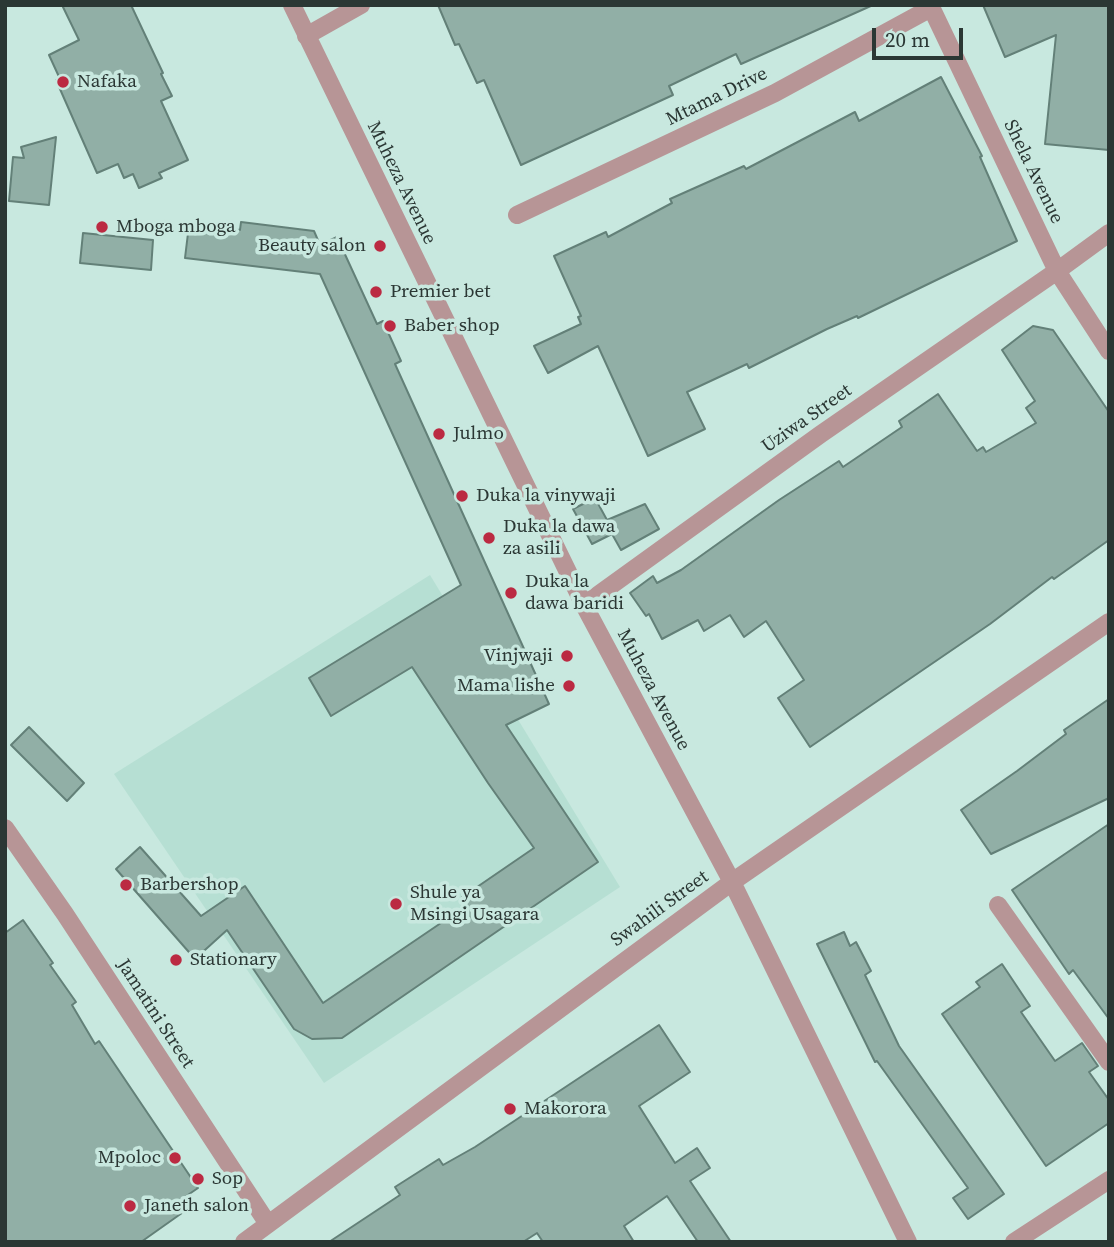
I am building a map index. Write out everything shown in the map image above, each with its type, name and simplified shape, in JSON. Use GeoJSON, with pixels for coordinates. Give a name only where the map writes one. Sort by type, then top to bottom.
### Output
{"type":"FeatureCollection","features":[{"type":"Feature","properties":{"kind":"street","name":"Muheza Avenue"},"geometry":{"type":"LineString","coordinates":[[292,5],[584,605],[732,882],[908,1242]]}},
{"type":"Feature","properties":{"kind":"street"},"geometry":{"type":"LineString","coordinates":[[306,36],[361,5]]}},
{"type":"Feature","properties":{"kind":"street","name":"Mtama Drive"},"geometry":{"type":"LineString","coordinates":[[517,215],[775,93],[930,6]]}},
{"type":"Feature","properties":{"kind":"street","name":"Shela Avenue"},"geometry":{"type":"LineString","coordinates":[[930,6],[1057,271],[1109,351]]}},
{"type":"Feature","properties":{"kind":"street","name":"Uziwa Street"},"geometry":{"type":"LineString","coordinates":[[584,605],[821,434],[1109,233]]}},
{"type":"Feature","properties":{"kind":"street","name":"Swahili Street"},"geometry":{"type":"LineString","coordinates":[[244,1242],[732,882],[1109,622]]}},
{"type":"Feature","properties":{"kind":"street","name":"Jamatini Street"},"geometry":{"type":"LineString","coordinates":[[5,828],[65,914],[268,1224]]}},
{"type":"Feature","properties":{"kind":"street"},"geometry":{"type":"LineString","coordinates":[[998,905],[1109,1062]]}},
{"type":"Feature","properties":{"kind":"street"},"geometry":{"type":"LineString","coordinates":[[1014,1242],[1109,1180]]}},
{"type":"Feature","properties":{"kind":"shaded area"},"geometry":{"type":"Polygon","coordinates":[[[430,575],[620,887],[324,1083],[114,774],[430,575]]]}},
{"type":"Feature","properties":{"kind":"building"},"geometry":{"type":"Polygon","coordinates":[[[62,5],[131,5],[172,96],[161,101],[188,160],[159,173],[162,178],[139,188],[133,174],[124,178],[118,164],[97,173],[56,80],[60,79],[49,55],[79,40],[62,5]]]}},
{"type":"Feature","properties":{"kind":"building"},"geometry":{"type":"Polygon","coordinates":[[[438,5],[873,5],[741,64],[736,54],[669,86],[673,95],[521,165],[484,80],[477,83],[459,44],[455,45],[438,5]]]}},
{"type":"Feature","properties":{"kind":"building"},"geometry":{"type":"Polygon","coordinates":[[[983,5],[1109,5],[1109,150],[1045,144],[1056,35],[1005,57],[983,5]]]}},
{"type":"Feature","properties":{"kind":"building"},"geometry":{"type":"Polygon","coordinates":[[[941,77],[982,156],[980,157],[1017,241],[749,368],[747,364],[687,392],[705,429],[648,456],[598,346],[548,373],[534,346],[581,324],[578,317],[581,316],[554,256],[606,232],[608,237],[672,203],[670,199],[744,166],[746,169],[855,112],[859,121],[941,77]]]}},
{"type":"Feature","properties":{"kind":"building"},"geometry":{"type":"Polygon","coordinates":[[[56,137],[49,205],[9,201],[13,157],[24,158],[21,147],[56,137]]]}},
{"type":"Feature","properties":{"kind":"building"},"geometry":{"type":"Polygon","coordinates":[[[241,222],[314,231],[320,245],[337,237],[377,324],[383,321],[401,361],[395,364],[549,704],[506,725],[598,862],[342,1038],[312,1039],[294,1029],[227,930],[195,959],[116,869],[140,847],[201,916],[245,886],[323,1003],[466,906],[461,898],[534,848],[412,667],[331,716],[309,678],[461,585],[320,274],[185,258],[189,225],[240,230],[241,222]]]}},
{"type":"Feature","properties":{"kind":"building"},"geometry":{"type":"Polygon","coordinates":[[[83,233],[153,240],[151,270],[80,263],[83,233]]]}},
{"type":"Feature","properties":{"kind":"building"},"geometry":{"type":"Polygon","coordinates":[[[1033,326],[1053,330],[1109,412],[1109,540],[810,747],[778,698],[804,680],[766,621],[744,637],[730,615],[704,631],[698,620],[662,639],[649,614],[646,616],[630,593],[653,576],[657,583],[681,570],[839,461],[843,467],[902,427],[899,421],[938,394],[977,451],[983,447],[986,452],[1036,423],[1026,408],[1035,401],[1002,350],[1033,326]]]}},
{"type":"Feature","properties":{"kind":"building"},"geometry":{"type":"Polygon","coordinates":[[[595,498],[607,520],[645,504],[659,529],[621,550],[612,534],[592,544],[573,509],[595,498]]]}},
{"type":"Feature","properties":{"kind":"building"},"geometry":{"type":"Polygon","coordinates":[[[1109,699],[1109,798],[991,854],[961,810],[1017,771],[1066,734],[1064,730],[1109,699]]]}},
{"type":"Feature","properties":{"kind":"building"},"geometry":{"type":"Polygon","coordinates":[[[29,727],[84,783],[67,801],[11,745],[29,727]]]}},
{"type":"Feature","properties":{"kind":"building"},"geometry":{"type":"Polygon","coordinates":[[[1109,824],[1109,1019],[1073,970],[1069,974],[1012,890],[1109,824]]]}},
{"type":"Feature","properties":{"kind":"building"},"geometry":{"type":"Polygon","coordinates":[[[23,920],[76,1002],[72,1005],[95,1044],[99,1041],[198,1188],[182,1199],[189,1208],[141,1242],[5,1242],[5,933],[23,920]]]}},
{"type":"Feature","properties":{"kind":"building"},"geometry":{"type":"Polygon","coordinates":[[[844,932],[850,946],[856,942],[871,971],[865,975],[899,1046],[1004,1194],[968,1219],[953,1198],[968,1188],[877,1061],[875,1062],[817,944],[844,932]]]}},
{"type":"Feature","properties":{"kind":"building"},"geometry":{"type":"Polygon","coordinates":[[[1002,964],[1030,1006],[1021,1012],[1055,1061],[1082,1043],[1098,1066],[1089,1072],[1109,1100],[1109,1123],[1046,1166],[942,1014],[980,987],[976,982],[1002,964]]]}},
{"type":"Feature","properties":{"kind":"building"},"geometry":{"type":"Polygon","coordinates":[[[659,1025],[690,1072],[639,1106],[675,1163],[697,1148],[710,1168],[690,1181],[731,1242],[698,1242],[667,1196],[624,1226],[634,1242],[543,1242],[537,1233],[523,1242],[329,1242],[400,1195],[395,1187],[439,1159],[443,1165],[475,1147],[659,1025]]]}},
{"type":"Feature","properties":{"kind":"place","name":"Nafaka"},"geometry":{"type":"Point","coordinates":[63,82]}},
{"type":"Feature","properties":{"kind":"place","name":"Mboga mboga"},"geometry":{"type":"Point","coordinates":[102,227]}},
{"type":"Feature","properties":{"kind":"place","name":"Beauty salon"},"geometry":{"type":"Point","coordinates":[380,246]}},
{"type":"Feature","properties":{"kind":"place","name":"Premier bet"},"geometry":{"type":"Point","coordinates":[376,292]}},
{"type":"Feature","properties":{"kind":"place","name":"Baber shop"},"geometry":{"type":"Point","coordinates":[390,326]}},
{"type":"Feature","properties":{"kind":"place","name":"Julmo"},"geometry":{"type":"Point","coordinates":[439,434]}},
{"type":"Feature","properties":{"kind":"place","name":"Duka la vinywaji"},"geometry":{"type":"Point","coordinates":[462,496]}},
{"type":"Feature","properties":{"kind":"place","name":"Duka la dawa za asili"},"geometry":{"type":"Point","coordinates":[489,538]}},
{"type":"Feature","properties":{"kind":"place","name":"Duka la dawa baridi"},"geometry":{"type":"Point","coordinates":[511,593]}},
{"type":"Feature","properties":{"kind":"place","name":"Vinjwaji"},"geometry":{"type":"Point","coordinates":[567,656]}},
{"type":"Feature","properties":{"kind":"place","name":"Mama lishe"},"geometry":{"type":"Point","coordinates":[569,686]}},
{"type":"Feature","properties":{"kind":"place","name":"Barbershop"},"geometry":{"type":"Point","coordinates":[126,885]}},
{"type":"Feature","properties":{"kind":"place","name":"Shule ya Msingi Usagara"},"geometry":{"type":"Point","coordinates":[396,904]}},
{"type":"Feature","properties":{"kind":"place","name":"Stationary"},"geometry":{"type":"Point","coordinates":[176,960]}},
{"type":"Feature","properties":{"kind":"place","name":"Makorora"},"geometry":{"type":"Point","coordinates":[510,1109]}},
{"type":"Feature","properties":{"kind":"place","name":"Mpoloc"},"geometry":{"type":"Point","coordinates":[175,1158]}},
{"type":"Feature","properties":{"kind":"place","name":"Sop"},"geometry":{"type":"Point","coordinates":[198,1179]}},
{"type":"Feature","properties":{"kind":"place","name":"Janeth salon"},"geometry":{"type":"Point","coordinates":[130,1206]}}]}
